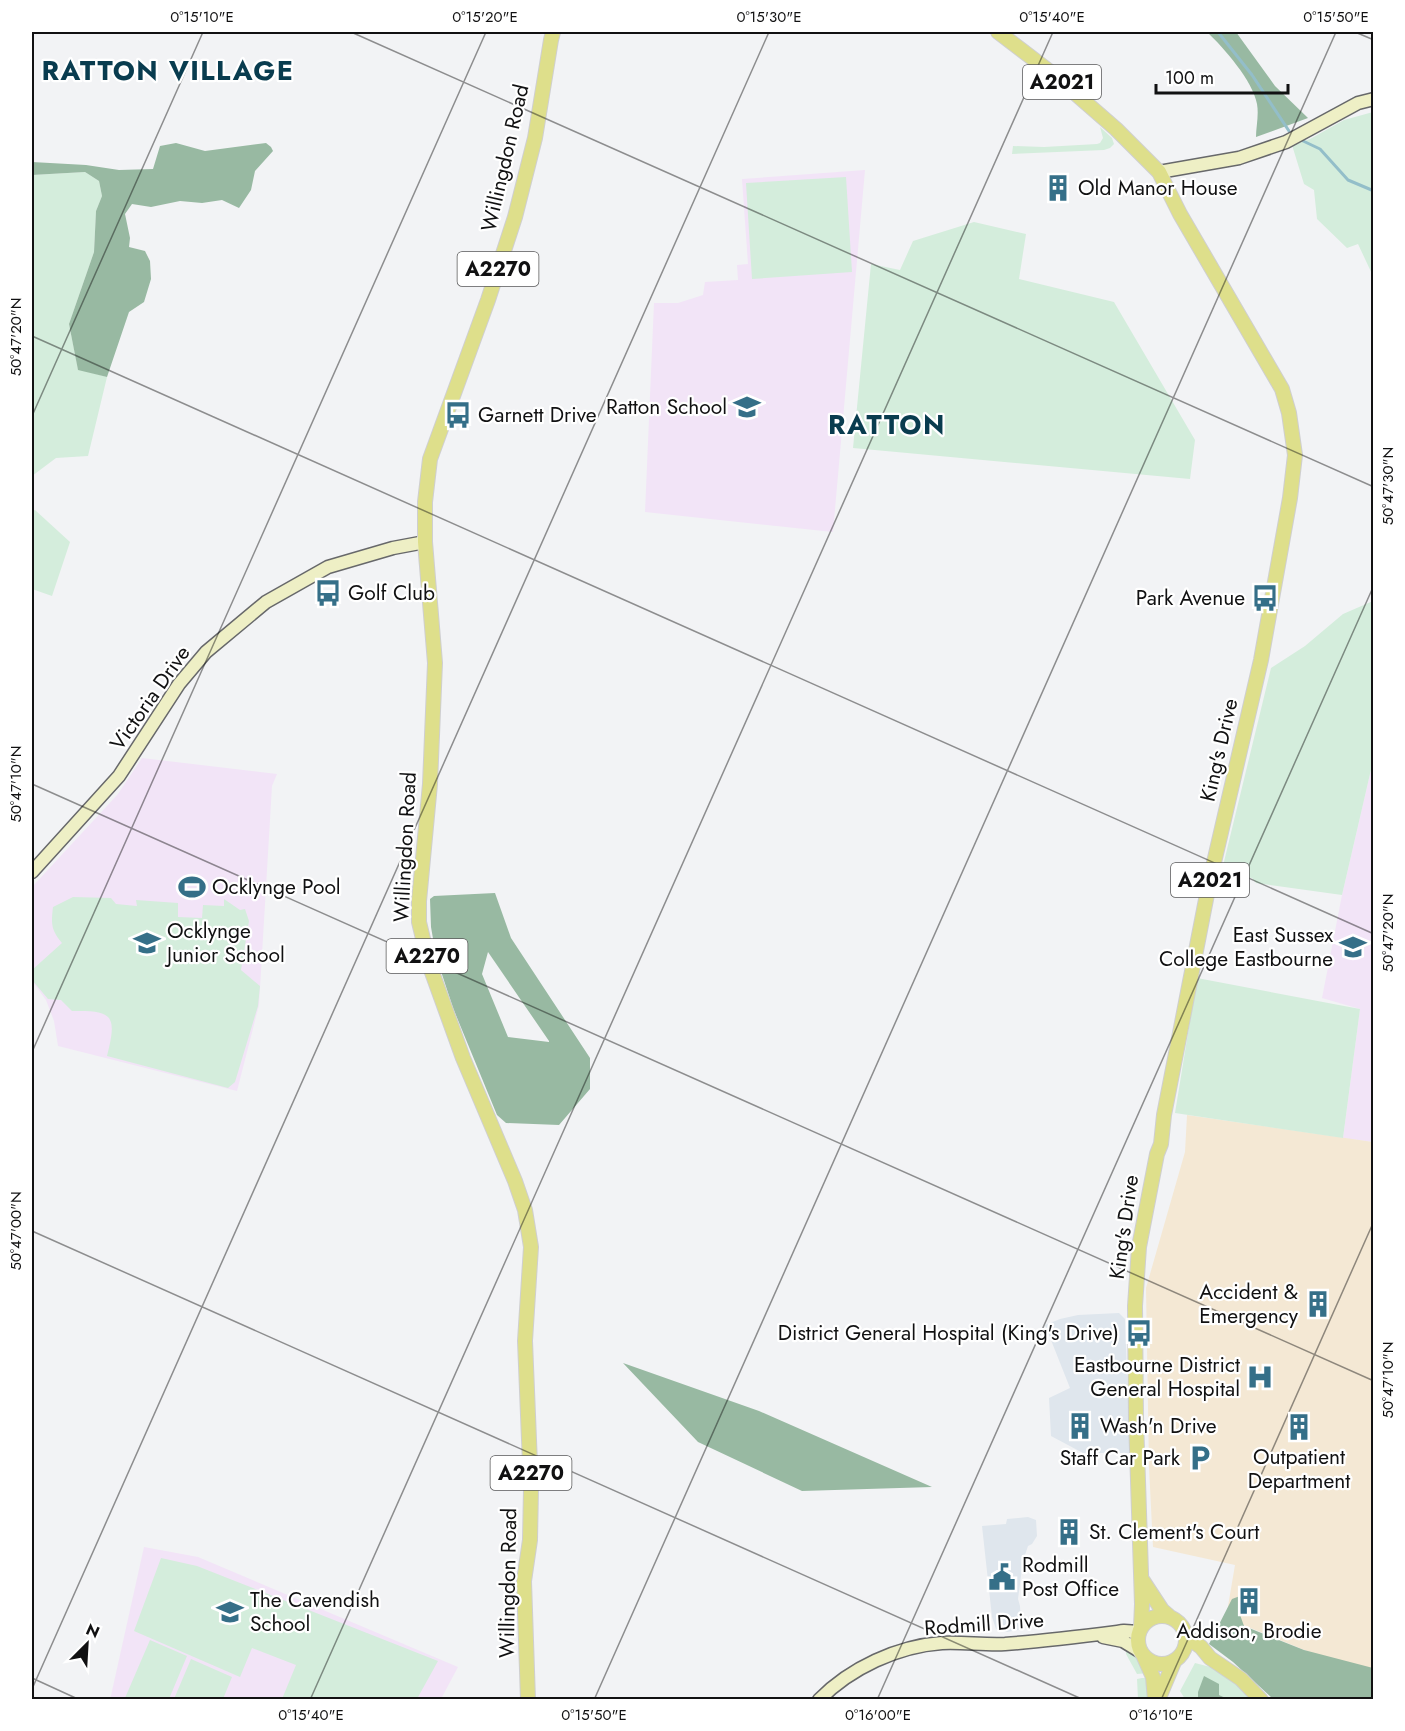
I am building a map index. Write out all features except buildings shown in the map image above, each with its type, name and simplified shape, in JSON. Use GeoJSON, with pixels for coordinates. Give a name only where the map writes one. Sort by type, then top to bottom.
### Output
{"type":"FeatureCollection","features":[{"type":"Feature","properties":{"kind":"main road","name":"Willingdon Road"},"geometry":{"type":"LineString","coordinates":[[528,1700],[524,1581],[530,1540],[531,1489],[525,1341],[531,1247],[525,1210],[463,1058],[429,964],[419,922],[430,784],[435,663],[425,542],[425,502],[430,459],[488,300],[515,217],[535,138],[553,32]]}},
{"type":"Feature","properties":{"kind":"main road","name":"King's Drive"},"geometry":{"type":"LineString","coordinates":[[998,32],[1053,74],[1116,129],[1159,172],[1180,214],[1282,389],[1289,413],[1295,455],[1266,639],[1209,884],[1166,1104],[1161,1144],[1139,1247],[1134,1336],[1141,1580]]}},
{"type":"Feature","properties":{"kind":"main road"},"geometry":{"type":"LineString","coordinates":[[1141,1580],[1162,1610],[1180,1623],[1187,1637],[1201,1647],[1210,1658],[1241,1679],[1262,1700]]}},
{"type":"Feature","properties":{"kind":"main road","name":"A2021"},"geometry":{"type":"LineString","coordinates":[[1140,1630],[1141,1580]]}},
{"type":"Feature","properties":{"kind":"main road"},"geometry":{"type":"LineString","coordinates":[[1156,1700],[1153,1677],[1138,1645],[1140,1630],[1151,1618],[1169,1616]]}},
{"type":"Feature","properties":{"kind":"main road"},"geometry":{"type":"LineString","coordinates":[[1156,1700],[1176,1660],[1183,1654],[1187,1637]]}},
{"type":"Feature","properties":{"kind":"main road"},"geometry":{"type":"LineString","coordinates":[[1143,1654],[1155,1664],[1162,1665],[1195,1657],[1210,1658]]}},
{"type":"Feature","properties":{"kind":"street"},"geometry":{"type":"LineString","coordinates":[[1159,172],[1239,158],[1286,142],[1358,103],[1374,99]]}},
{"type":"Feature","properties":{"kind":"street","name":"Victoria Drive"},"geometry":{"type":"LineString","coordinates":[[32,872],[119,776],[179,684],[206,652],[266,602],[328,567],[393,548],[425,542]]}},
{"type":"Feature","properties":{"kind":"street","name":"Rodmill Drive"},"geometry":{"type":"LineString","coordinates":[[819,1700],[829,1689],[854,1672],[918,1647],[942,1643],[1004,1644],[1140,1630]]}},
{"type":"Feature","properties":{"kind":"street","name":"Rodmill Drive"},"geometry":{"type":"LineString","coordinates":[[1093,1635],[1123,1641],[1143,1654]]}},
{"type":"Feature","properties":{"kind":"shaded area","name":"Ratton School"},"geometry":{"type":"Polygon","coordinates":[[[865,170],[833,532],[645,512],[654,303],[678,303],[703,295],[705,282],[738,280],[737,265],[748,264],[742,179],[865,170]]]}},
{"type":"Feature","properties":{"kind":"shaded area","name":"Ocklynge Junior School"},"geometry":{"type":"Polygon","coordinates":[[[142,758],[277,774],[272,786],[259,1005],[237,1091],[58,1046],[54,1021],[46,1000],[32,981],[32,887],[118,794],[142,758]]]}},
{"type":"Feature","properties":{"kind":"shaded area","name":"East Sussex College Eastbourne"},"geometry":{"type":"Polygon","coordinates":[[[1373,761],[1373,1142],[1343,1138],[1360,1009],[1322,998],[1342,895],[1373,761]]]}},
{"type":"Feature","properties":{"kind":"shaded area","name":"Eastbourne District General Hospital"},"geometry":{"type":"Polygon","coordinates":[[[1187,1115],[1373,1142],[1373,1678],[1226,1618],[1235,1565],[1153,1547],[1149,1467],[1146,1288],[1185,1152],[1187,1115]]]}},
{"type":"Feature","properties":{"kind":"shaded area"},"geometry":{"type":"Polygon","coordinates":[[[1119,1313],[1125,1319],[1130,1453],[1083,1453],[1051,1436],[1049,1398],[1070,1388],[1045,1325],[1078,1315],[1119,1313]]]}},
{"type":"Feature","properties":{"kind":"shaded area"},"geometry":{"type":"Polygon","coordinates":[[[1028,1517],[1036,1520],[1037,1536],[1028,1546],[1023,1561],[1018,1599],[1021,1627],[1018,1630],[1007,1632],[996,1629],[992,1617],[982,1526],[1006,1524],[1007,1519],[1028,1517]]]}},
{"type":"Feature","properties":{"kind":"shaded area","name":"The Cavendish School"},"geometry":{"type":"Polygon","coordinates":[[[144,1547],[198,1557],[458,1667],[441,1699],[110,1700],[144,1547]]]}},
{"type":"Feature","properties":{"kind":"green space"},"geometry":{"type":"Polygon","coordinates":[[[1207,32],[1236,32],[1275,86],[1308,118],[1256,137],[1258,108],[1250,85],[1237,65],[1207,32]]]}},
{"type":"Feature","properties":{"kind":"green space"},"geometry":{"type":"Polygon","coordinates":[[[1373,112],[1373,276],[1358,244],[1347,248],[1317,219],[1314,190],[1304,184],[1292,145],[1310,139],[1344,120],[1373,112]]]}},
{"type":"Feature","properties":{"kind":"green space"},"geometry":{"type":"Polygon","coordinates":[[[1100,127],[1112,138],[1114,144],[1110,148],[1012,154],[1013,146],[1097,144],[1103,138],[1100,127]]]}},
{"type":"Feature","properties":{"kind":"green space"},"geometry":{"type":"Polygon","coordinates":[[[176,143],[205,151],[266,143],[273,151],[255,171],[251,190],[239,208],[222,200],[202,203],[180,201],[151,207],[132,204],[125,214],[130,238],[129,247],[145,251],[150,261],[151,279],[144,302],[129,312],[107,377],[78,370],[69,324],[94,252],[96,211],[102,196],[99,181],[85,172],[32,175],[32,162],[86,165],[119,170],[153,169],[160,146],[176,143]]]}},
{"type":"Feature","properties":{"kind":"green space"},"geometry":{"type":"Polygon","coordinates":[[[85,172],[99,181],[102,196],[96,211],[94,252],[69,324],[78,369],[107,377],[88,456],[56,458],[32,476],[32,175],[85,172]]]}},
{"type":"Feature","properties":{"kind":"green space"},"geometry":{"type":"Polygon","coordinates":[[[846,177],[852,272],[752,279],[746,183],[846,177]]]}},
{"type":"Feature","properties":{"kind":"green space"},"geometry":{"type":"Polygon","coordinates":[[[974,222],[1026,234],[1019,279],[1114,302],[1195,440],[1190,479],[853,448],[871,264],[900,270],[913,241],[974,222]]]}},
{"type":"Feature","properties":{"kind":"green space"},"geometry":{"type":"Polygon","coordinates":[[[35,510],[70,542],[52,596],[32,589],[32,511],[35,510]]]}},
{"type":"Feature","properties":{"kind":"green space"},"geometry":{"type":"Polygon","coordinates":[[[1373,601],[1373,761],[1342,895],[1256,883],[1252,878],[1221,874],[1271,668],[1305,646],[1343,614],[1373,601]]]}},
{"type":"Feature","properties":{"kind":"green space"},"geometry":{"type":"Polygon","coordinates":[[[495,893],[511,938],[590,1058],[590,1089],[559,1125],[506,1123],[497,1115],[453,1008],[436,956],[431,927],[430,899],[434,896],[495,893]],[[488,952],[482,974],[508,1037],[549,1041],[488,952]]]}},
{"type":"Feature","properties":{"kind":"green space"},"geometry":{"type":"Polygon","coordinates":[[[73,897],[111,898],[116,904],[137,906],[136,900],[178,903],[178,917],[202,918],[203,905],[224,906],[224,899],[240,910],[245,909],[249,921],[241,970],[260,986],[258,1006],[235,1082],[228,1088],[107,1056],[112,1032],[109,1018],[97,1012],[72,1011],[61,1000],[48,999],[32,980],[32,970],[62,943],[53,926],[53,907],[73,897]]]}},
{"type":"Feature","properties":{"kind":"green space"},"geometry":{"type":"Polygon","coordinates":[[[1197,978],[1360,1009],[1343,1138],[1175,1113],[1197,978]]]}},
{"type":"Feature","properties":{"kind":"green space"},"geometry":{"type":"Polygon","coordinates":[[[623,1363],[759,1411],[932,1487],[802,1491],[698,1442],[623,1363]]]}},
{"type":"Feature","properties":{"kind":"green space","name":"The Cavendish School"},"geometry":{"type":"Polygon","coordinates":[[[161,1558],[197,1566],[438,1661],[417,1699],[282,1699],[296,1665],[252,1648],[240,1677],[134,1631],[161,1558]]]}},
{"type":"Feature","properties":{"kind":"green space"},"geometry":{"type":"Polygon","coordinates":[[[1240,1596],[1239,1612],[1244,1626],[1304,1650],[1373,1668],[1373,1699],[1273,1699],[1233,1662],[1209,1644],[1232,1599],[1240,1596]]]}},
{"type":"Feature","properties":{"kind":"green space"},"geometry":{"type":"Polygon","coordinates":[[[150,1640],[187,1656],[169,1699],[125,1698],[150,1640]]]}},
{"type":"Feature","properties":{"kind":"green space"},"geometry":{"type":"Polygon","coordinates":[[[1126,1647],[1138,1658],[1148,1673],[1137,1674],[1126,1654],[1126,1647]]]}},
{"type":"Feature","properties":{"kind":"green space"},"geometry":{"type":"Polygon","coordinates":[[[191,1659],[232,1677],[223,1699],[174,1699],[191,1659]]]}},
{"type":"Feature","properties":{"kind":"green space"},"geometry":{"type":"Polygon","coordinates":[[[1195,1663],[1218,1669],[1254,1699],[1228,1699],[1219,1695],[1219,1684],[1198,1692],[1198,1699],[1185,1699],[1180,1691],[1195,1663]]]}},
{"type":"Feature","properties":{"kind":"green space"},"geometry":{"type":"Polygon","coordinates":[[[1204,1676],[1219,1684],[1219,1695],[1228,1699],[1198,1699],[1204,1676]]]}},
{"type":"Feature","properties":{"kind":"green space"},"geometry":{"type":"Polygon","coordinates":[[[1148,1678],[1147,1699],[1138,1699],[1137,1679],[1148,1678]]]}},
{"type":"Feature","properties":{"kind":"waterway"},"geometry":{"type":"LineString","coordinates":[[1218,32],[1252,75],[1289,131]]}},
{"type":"Feature","properties":{"kind":"waterway"},"geometry":{"type":"LineString","coordinates":[[1301,140],[1320,149],[1348,180],[1374,191]]}},
{"type":"Feature","properties":{"kind":"place","name":"Old Manor House"},"geometry":{"type":"Point","coordinates":[1058,188]}},
{"type":"Feature","properties":{"kind":"place","name":"Ratton School"},"geometry":{"type":"Point","coordinates":[747,407]}},
{"type":"Feature","properties":{"kind":"place","name":"Garnett Drive"},"geometry":{"type":"Point","coordinates":[458,415]}},
{"type":"Feature","properties":{"kind":"place","name":"Golf Club"},"geometry":{"type":"Point","coordinates":[328,593]}},
{"type":"Feature","properties":{"kind":"place","name":"Park Avenue"},"geometry":{"type":"Point","coordinates":[1265,598]}},
{"type":"Feature","properties":{"kind":"place","name":"Ocklynge Pool"},"geometry":{"type":"Point","coordinates":[192,887]}},
{"type":"Feature","properties":{"kind":"place","name":"Ocklynge Junior School"},"geometry":{"type":"Point","coordinates":[147,943]}},
{"type":"Feature","properties":{"kind":"place","name":"East Sussex College Eastbourne"},"geometry":{"type":"Point","coordinates":[1353,947]}},
{"type":"Feature","properties":{"kind":"place","name":"Accident & Emergency"},"geometry":{"type":"Point","coordinates":[1318,1304]}},
{"type":"Feature","properties":{"kind":"place","name":"District General Hospital (King's Drive)"},"geometry":{"type":"Point","coordinates":[1139,1333]}},
{"type":"Feature","properties":{"kind":"place","name":"Eastbourne District General Hospital"},"geometry":{"type":"Point","coordinates":[1260,1377]}},
{"type":"Feature","properties":{"kind":"place","name":"Wash'n Drive"},"geometry":{"type":"Point","coordinates":[1080,1426]}},
{"type":"Feature","properties":{"kind":"place","name":"Outpatient Department"},"geometry":{"type":"Point","coordinates":[1299,1427]}},
{"type":"Feature","properties":{"kind":"place","name":"Staff Car Park"},"geometry":{"type":"Point","coordinates":[1200,1458]}},
{"type":"Feature","properties":{"kind":"place","name":"St. Clement's Court"},"geometry":{"type":"Point","coordinates":[1069,1532]}},
{"type":"Feature","properties":{"kind":"place","name":"Rodmill Post Office"},"geometry":{"type":"Point","coordinates":[1002,1577]}},
{"type":"Feature","properties":{"kind":"place","name":"Addison, Brodie"},"geometry":{"type":"Point","coordinates":[1249,1601]}},
{"type":"Feature","properties":{"kind":"place","name":"The Cavendish School"},"geometry":{"type":"Point","coordinates":[230,1612]}},
{"type":"Feature","properties":{"kind":"district","name":"RATTON VILLAGE"},"geometry":{"type":"Point","coordinates":[168,71]}},
{"type":"Feature","properties":{"kind":"district","name":"RATTON"},"geometry":{"type":"Point","coordinates":[887,425]}}]}
